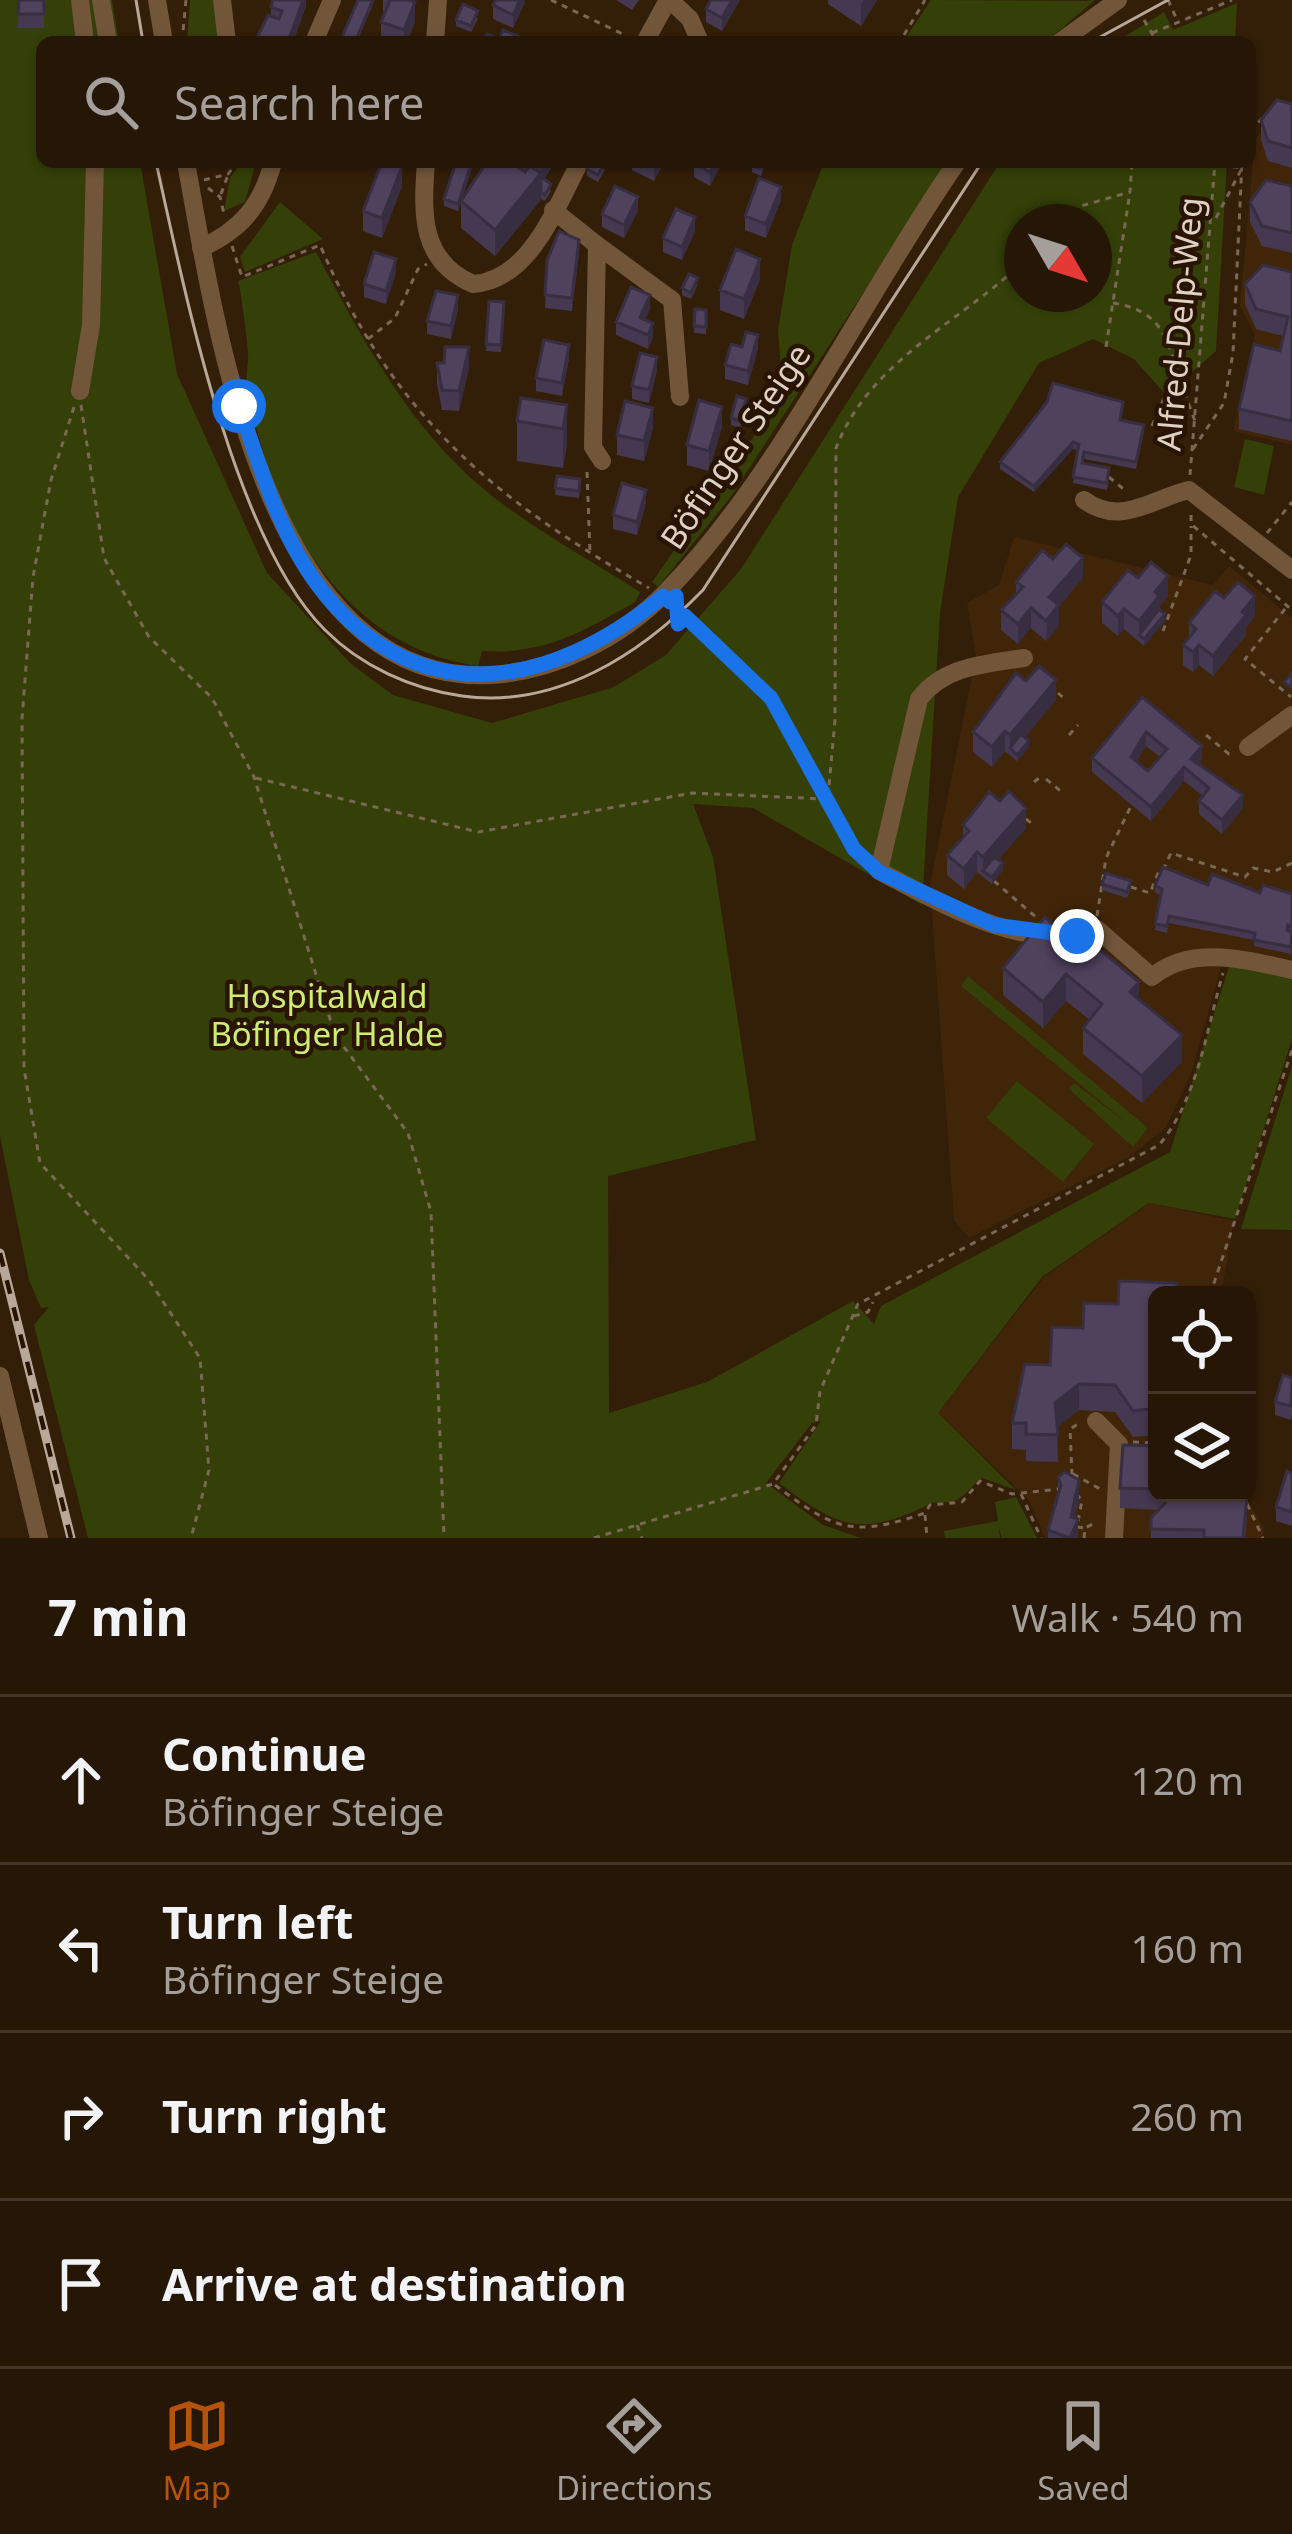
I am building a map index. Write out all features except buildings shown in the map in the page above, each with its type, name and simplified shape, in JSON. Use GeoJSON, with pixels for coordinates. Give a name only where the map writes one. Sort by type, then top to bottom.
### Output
{"type":"FeatureCollection","features":[{"type":"Feature","properties":{"kind":"street"},"geometry":{"type":"LineString","coordinates":[[80,0],[84,36]]}},
{"type":"Feature","properties":{"kind":"street"},"geometry":{"type":"LineString","coordinates":[[101,0],[107,36]]}},
{"type":"Feature","properties":{"kind":"street"},"geometry":{"type":"LineString","coordinates":[[157,0],[163,36]]}},
{"type":"Feature","properties":{"kind":"street"},"geometry":{"type":"LineString","coordinates":[[222,0],[226,36]]}},
{"type":"Feature","properties":{"kind":"street"},"geometry":{"type":"LineString","coordinates":[[317,36],[332,0]]}},
{"type":"Feature","properties":{"kind":"street"},"geometry":{"type":"LineString","coordinates":[[435,36],[438,0]]}},
{"type":"Feature","properties":{"kind":"street"},"geometry":{"type":"LineString","coordinates":[[648,36],[669,0],[690,19],[697,36]]}},
{"type":"Feature","properties":{"kind":"street"},"geometry":{"type":"LineString","coordinates":[[1068,36],[1118,0]]}},
{"type":"Feature","properties":{"kind":"street"},"geometry":{"type":"LineString","coordinates":[[80,391],[93,305],[95,168]]}},
{"type":"Feature","properties":{"kind":"street","name":"Böfinger Steige"},"geometry":{"type":"LineString","coordinates":[[187,168],[239,406],[267,488],[316,582],[369,637],[435,668],[473,676],[516,674],[563,661],[622,628],[663,596],[770,455],[953,168]]}},
{"type":"Feature","properties":{"kind":"street"},"geometry":{"type":"LineString","coordinates":[[201,248],[228,235],[250,214],[270,168]]}},
{"type":"Feature","properties":{"kind":"street"},"geometry":{"type":"LineString","coordinates":[[426,168],[424,222],[436,260],[451,274],[486,283],[526,256],[577,168]]}},
{"type":"Feature","properties":{"kind":"street"},"geometry":{"type":"LineString","coordinates":[[554,210],[672,300],[680,398]]}},
{"type":"Feature","properties":{"kind":"street"},"geometry":{"type":"LineString","coordinates":[[596,245],[598,454]]}},
{"type":"Feature","properties":{"kind":"street"},"geometry":{"type":"LineString","coordinates":[[1084,500],[1098,510],[1121,513],[1189,490],[1292,570]]}},
{"type":"Feature","properties":{"kind":"street"},"geometry":{"type":"LineString","coordinates":[[1024,658],[965,668],[932,682],[920,699],[879,872],[994,925],[1077,936],[1097,929],[1152,976],[1169,962],[1228,956],[1292,970]]}},
{"type":"Feature","properties":{"kind":"street"},"geometry":{"type":"LineString","coordinates":[[1248,747],[1292,715]]}},
{"type":"Feature","properties":{"kind":"street"},"geometry":{"type":"LineString","coordinates":[[0,1376],[39,1538]]}},
{"type":"Feature","properties":{"kind":"street"},"geometry":{"type":"LineString","coordinates":[[1096,1420],[1119,1444],[1114,1528]]}},
{"type":"Feature","properties":{"kind":"path"},"geometry":{"type":"LineString","coordinates":[[183,36],[186,0]]}},
{"type":"Feature","properties":{"kind":"path"},"geometry":{"type":"LineString","coordinates":[[550,0],[618,31]]}},
{"type":"Feature","properties":{"kind":"path"},"geometry":{"type":"LineString","coordinates":[[904,35],[925,0]]}},
{"type":"Feature","properties":{"kind":"path"},"geometry":{"type":"LineString","coordinates":[[1168,0],[1179,22]]}},
{"type":"Feature","properties":{"kind":"path"},"geometry":{"type":"LineString","coordinates":[[1152,33],[1232,0]]}},
{"type":"Feature","properties":{"kind":"path"},"geometry":{"type":"LineString","coordinates":[[1144,20],[1154,36]]}},
{"type":"Feature","properties":{"kind":"path"},"geometry":{"type":"LineString","coordinates":[[1256,126],[1274,110]]}},
{"type":"Feature","properties":{"kind":"path"},"geometry":{"type":"LineString","coordinates":[[233,168],[220,197],[242,277],[320,245],[367,340],[413,407],[518,508],[670,602],[676,596],[678,624],[685,616],[771,698],[854,849],[879,872]]}},
{"type":"Feature","properties":{"kind":"path"},"geometry":{"type":"LineString","coordinates":[[1106,347],[1132,168]]}},
{"type":"Feature","properties":{"kind":"path","name":"Alfred-Delp-Weg"},"geometry":{"type":"LineString","coordinates":[[1163,632],[1191,555],[1189,490],[1215,219],[1215,168]]}},
{"type":"Feature","properties":{"kind":"path"},"geometry":{"type":"LineString","coordinates":[[1215,219],[1240,168]]}},
{"type":"Feature","properties":{"kind":"path"},"geometry":{"type":"LineString","coordinates":[[1193,449],[1224,403],[1233,353],[1242,168]]}},
{"type":"Feature","properties":{"kind":"path"},"geometry":{"type":"LineString","coordinates":[[220,197],[200,181],[229,173]]}},
{"type":"Feature","properties":{"kind":"path"},"geometry":{"type":"LineString","coordinates":[[1088,204],[1130,192]]}},
{"type":"Feature","properties":{"kind":"path"},"geometry":{"type":"LineString","coordinates":[[367,340],[395,318],[418,268],[436,260]]}},
{"type":"Feature","properties":{"kind":"path"},"geometry":{"type":"LineString","coordinates":[[828,799],[835,720],[836,448],[852,408],[881,376],[1004,277]]}},
{"type":"Feature","properties":{"kind":"path"},"geometry":{"type":"LineString","coordinates":[[1113,303],[1142,308],[1167,338],[1196,423]]}},
{"type":"Feature","properties":{"kind":"path"},"geometry":{"type":"LineString","coordinates":[[1152,425],[1161,415],[1171,382],[1179,378]]}},
{"type":"Feature","properties":{"kind":"path"},"geometry":{"type":"LineString","coordinates":[[80,391],[104,558],[149,638],[212,698],[254,777],[335,1035],[408,1133],[431,1212],[444,1538]]}},
{"type":"Feature","properties":{"kind":"path"},"geometry":{"type":"LineString","coordinates":[[80,391],[51,480],[33,578],[22,718],[24,1068],[40,1162],[149,1280],[200,1358],[209,1470],[190,1536]]}},
{"type":"Feature","properties":{"kind":"path"},"geometry":{"type":"LineString","coordinates":[[590,554],[587,468],[598,454]]}},
{"type":"Feature","properties":{"kind":"path"},"geometry":{"type":"LineString","coordinates":[[1109,477],[1118,490],[1156,500]]}},
{"type":"Feature","properties":{"kind":"path"},"geometry":{"type":"LineString","coordinates":[[1259,544],[1292,502]]}},
{"type":"Feature","properties":{"kind":"path"},"geometry":{"type":"LineString","coordinates":[[1192,524],[1290,608],[1245,659],[1292,698]]}},
{"type":"Feature","properties":{"kind":"path"},"geometry":{"type":"LineString","coordinates":[[1058,693],[1067,701]]}},
{"type":"Feature","properties":{"kind":"path"},"geometry":{"type":"LineString","coordinates":[[1069,735],[1078,725]]}},
{"type":"Feature","properties":{"kind":"path"},"geometry":{"type":"LineString","coordinates":[[1207,735],[1219,746]]}},
{"type":"Feature","properties":{"kind":"path"},"geometry":{"type":"LineString","coordinates":[[254,777],[478,832],[692,793],[828,799]]}},
{"type":"Feature","properties":{"kind":"path"},"geometry":{"type":"LineString","coordinates":[[1046,778],[1063,793]]}},
{"type":"Feature","properties":{"kind":"path"},"geometry":{"type":"LineString","coordinates":[[1097,929],[1101,876],[1132,805]]}},
{"type":"Feature","properties":{"kind":"path"},"geometry":{"type":"LineString","coordinates":[[1025,818],[1034,825]]}},
{"type":"Feature","properties":{"kind":"path"},"geometry":{"type":"LineString","coordinates":[[1101,876],[1150,893],[1172,853],[1245,877],[1253,868],[1273,872],[1292,863]]}},
{"type":"Feature","properties":{"kind":"path"},"geometry":{"type":"LineString","coordinates":[[1160,869],[1176,874]]}},
{"type":"Feature","properties":{"kind":"path"},"geometry":{"type":"LineString","coordinates":[[993,874],[995,884],[1057,934]]}},
{"type":"Feature","properties":{"kind":"path"},"geometry":{"type":"LineString","coordinates":[[593,1538],[773,1484],[816,1425],[820,1391],[858,1304],[874,1300],[1159,1145],[1171,1131],[1193,1076],[1228,956]]}},
{"type":"Feature","properties":{"kind":"path"},"geometry":{"type":"LineString","coordinates":[[1213,1286],[1292,1050]]}},
{"type":"Feature","properties":{"kind":"path"},"geometry":{"type":"LineString","coordinates":[[853,1316],[868,1312],[874,1300]]}},
{"type":"Feature","properties":{"kind":"path"},"geometry":{"type":"LineString","coordinates":[[1071,1490],[1070,1429],[1089,1418],[1096,1420]]}},
{"type":"Feature","properties":{"kind":"path"},"geometry":{"type":"LineString","coordinates":[[1132,1442],[1148,1443]]}},
{"type":"Feature","properties":{"kind":"path"},"geometry":{"type":"LineString","coordinates":[[1072,1474],[1115,1492]]}},
{"type":"Feature","properties":{"kind":"path"},"geometry":{"type":"LineString","coordinates":[[773,1484],[823,1521],[864,1533],[925,1513],[931,1505],[962,1502],[980,1481],[1020,1493],[1071,1490],[1082,1500],[1077,1527],[1114,1528]]}},
{"type":"Feature","properties":{"kind":"path"},"geometry":{"type":"LineString","coordinates":[[1020,1493],[1041,1538]]}},
{"type":"Feature","properties":{"kind":"path"},"geometry":{"type":"LineString","coordinates":[[1245,1502],[1255,1513],[1263,1538]]}},
{"type":"Feature","properties":{"kind":"path"},"geometry":{"type":"LineString","coordinates":[[925,1513],[926,1538]]}},
{"type":"Feature","properties":{"kind":"path"},"geometry":{"type":"LineString","coordinates":[[636,1523],[642,1538]]}},
{"type":"Feature","properties":{"kind":"path"},"geometry":{"type":"LineString","coordinates":[[1084,1528],[1084,1538]]}},
{"type":"Feature","properties":{"kind":"shaded area"},"geometry":{"type":"Polygon","coordinates":[[[1274,117],[1292,122],[1292,445],[1233,431],[1255,335],[1240,306],[1256,138],[1274,117]]]}},
{"type":"Feature","properties":{"kind":"shaded area"},"geometry":{"type":"Polygon","coordinates":[[[1014,537],[1213,585],[1229,566],[1292,618],[1292,964],[1225,953],[1191,1074],[1166,1127],[1131,1156],[969,1238],[954,1220],[930,885],[976,656],[967,603],[999,585],[1014,537]]]}},
{"type":"Feature","properties":{"kind":"shaded area"},"geometry":{"type":"Polygon","coordinates":[[[1150,1203],[1234,1221],[1223,1286],[1148,1286],[1148,1502],[1248,1502],[1264,1528],[1263,1538],[1045,1538],[1028,1499],[938,1413],[1044,1277],[1150,1203]]]}},
{"type":"Feature","properties":{"kind":"green space","name":"Hospitalwald Böfinger Halde"},"geometry":{"type":"Polygon","coordinates":[[[0,0],[112,0],[118,36],[36,36],[36,168],[141,168],[177,374],[267,573],[351,664],[393,695],[492,723],[614,687],[666,655],[741,569],[996,168],[1227,168],[1216,351],[1166,395],[1134,359],[1093,339],[1039,363],[958,497],[940,613],[922,905],[753,808],[693,804],[713,857],[756,1140],[608,1176],[609,1413],[707,1382],[853,1301],[874,1324],[881,1306],[1170,1152],[1230,964],[1292,978],[1292,1039],[1235,1219],[1149,1203],[1042,1277],[938,1413],[1016,1490],[982,1478],[958,1499],[884,1522],[850,1523],[834,1518],[779,1483],[821,1421],[812,1423],[766,1483],[823,1525],[861,1538],[88,1538],[34,1325],[49,1307],[41,1308],[29,1280],[0,1136],[0,0]]]}},
{"type":"Feature","properties":{"kind":"green space"},"geometry":{"type":"Polygon","coordinates":[[[190,0],[214,0],[219,36],[187,36],[190,0]]]}},
{"type":"Feature","properties":{"kind":"green space"},"geometry":{"type":"Polygon","coordinates":[[[931,0],[1095,0],[1053,36],[907,36],[931,0]]]}},
{"type":"Feature","properties":{"kind":"green space"},"geometry":{"type":"Polygon","coordinates":[[[1237,3],[1235,36],[1126,36],[1164,12],[1173,30],[1237,3]]]}},
{"type":"Feature","properties":{"kind":"green space"},"geometry":{"type":"Polygon","coordinates":[[[237,168],[254,168],[245,202],[224,211],[230,178],[237,168]]]}},
{"type":"Feature","properties":{"kind":"green space"},"geometry":{"type":"Polygon","coordinates":[[[822,168],[944,168],[730,498],[658,587],[652,582],[783,395],[778,330],[792,245],[822,168]]]}},
{"type":"Feature","properties":{"kind":"green space"},"geometry":{"type":"Polygon","coordinates":[[[280,202],[323,239],[245,272],[240,257],[280,202]]]}},
{"type":"Feature","properties":{"kind":"green space"},"geometry":{"type":"Polygon","coordinates":[[[316,252],[375,358],[447,455],[508,508],[640,592],[635,602],[580,632],[544,645],[482,651],[478,666],[429,654],[387,632],[350,603],[294,527],[258,436],[247,384],[248,352],[238,281],[316,252]]]}},
{"type":"Feature","properties":{"kind":"green space"},"geometry":{"type":"Polygon","coordinates":[[[1245,439],[1274,446],[1264,495],[1234,487],[1245,439]]]}},
{"type":"Feature","properties":{"kind":"green space"},"geometry":{"type":"Polygon","coordinates":[[[968,976],[1148,1128],[1133,1147],[1069,1089],[1074,1083],[1127,1123],[961,986],[968,976]]]}},
{"type":"Feature","properties":{"kind":"green space"},"geometry":{"type":"Polygon","coordinates":[[[1292,1066],[1292,1230],[1241,1229],[1292,1066]]]}},
{"type":"Feature","properties":{"kind":"green space"},"geometry":{"type":"Polygon","coordinates":[[[1017,1081],[1094,1144],[1063,1182],[986,1118],[1017,1081]]]}},
{"type":"Feature","properties":{"kind":"green space"},"geometry":{"type":"Polygon","coordinates":[[[1016,1497],[1037,1538],[1002,1538],[999,1528],[1000,1538],[945,1538],[944,1531],[998,1521],[995,1502],[1016,1497]]]}},
{"type":"Feature","properties":{"kind":"tram line"},"geometry":{"type":"LineString","coordinates":[[136,0],[142,36]]}},
{"type":"Feature","properties":{"kind":"tram line"},"geometry":{"type":"LineString","coordinates":[[1102,36],[1168,0]]}},
{"type":"Feature","properties":{"kind":"tram line"},"geometry":{"type":"LineString","coordinates":[[157,168],[217,410],[264,537],[293,589],[325,630],[371,665],[424,688],[497,698],[530,694],[594,672],[652,636],[703,590],[978,168]]}},
{"type":"Feature","properties":{"kind":"railway"},"geometry":{"type":"LineString","coordinates":[[0,1253],[71,1538]]}},
{"type":"Feature","properties":{"kind":"route"},"geometry":{"type":"LineString","coordinates":[[239,406],[267,488],[297,550],[316,582],[369,637],[400,656],[435,668],[473,676],[516,674],[563,661],[611,635],[663,596],[670,602],[676,596],[678,624],[685,616],[771,698],[854,849],[879,872],[994,925],[1077,936]]}}]}
